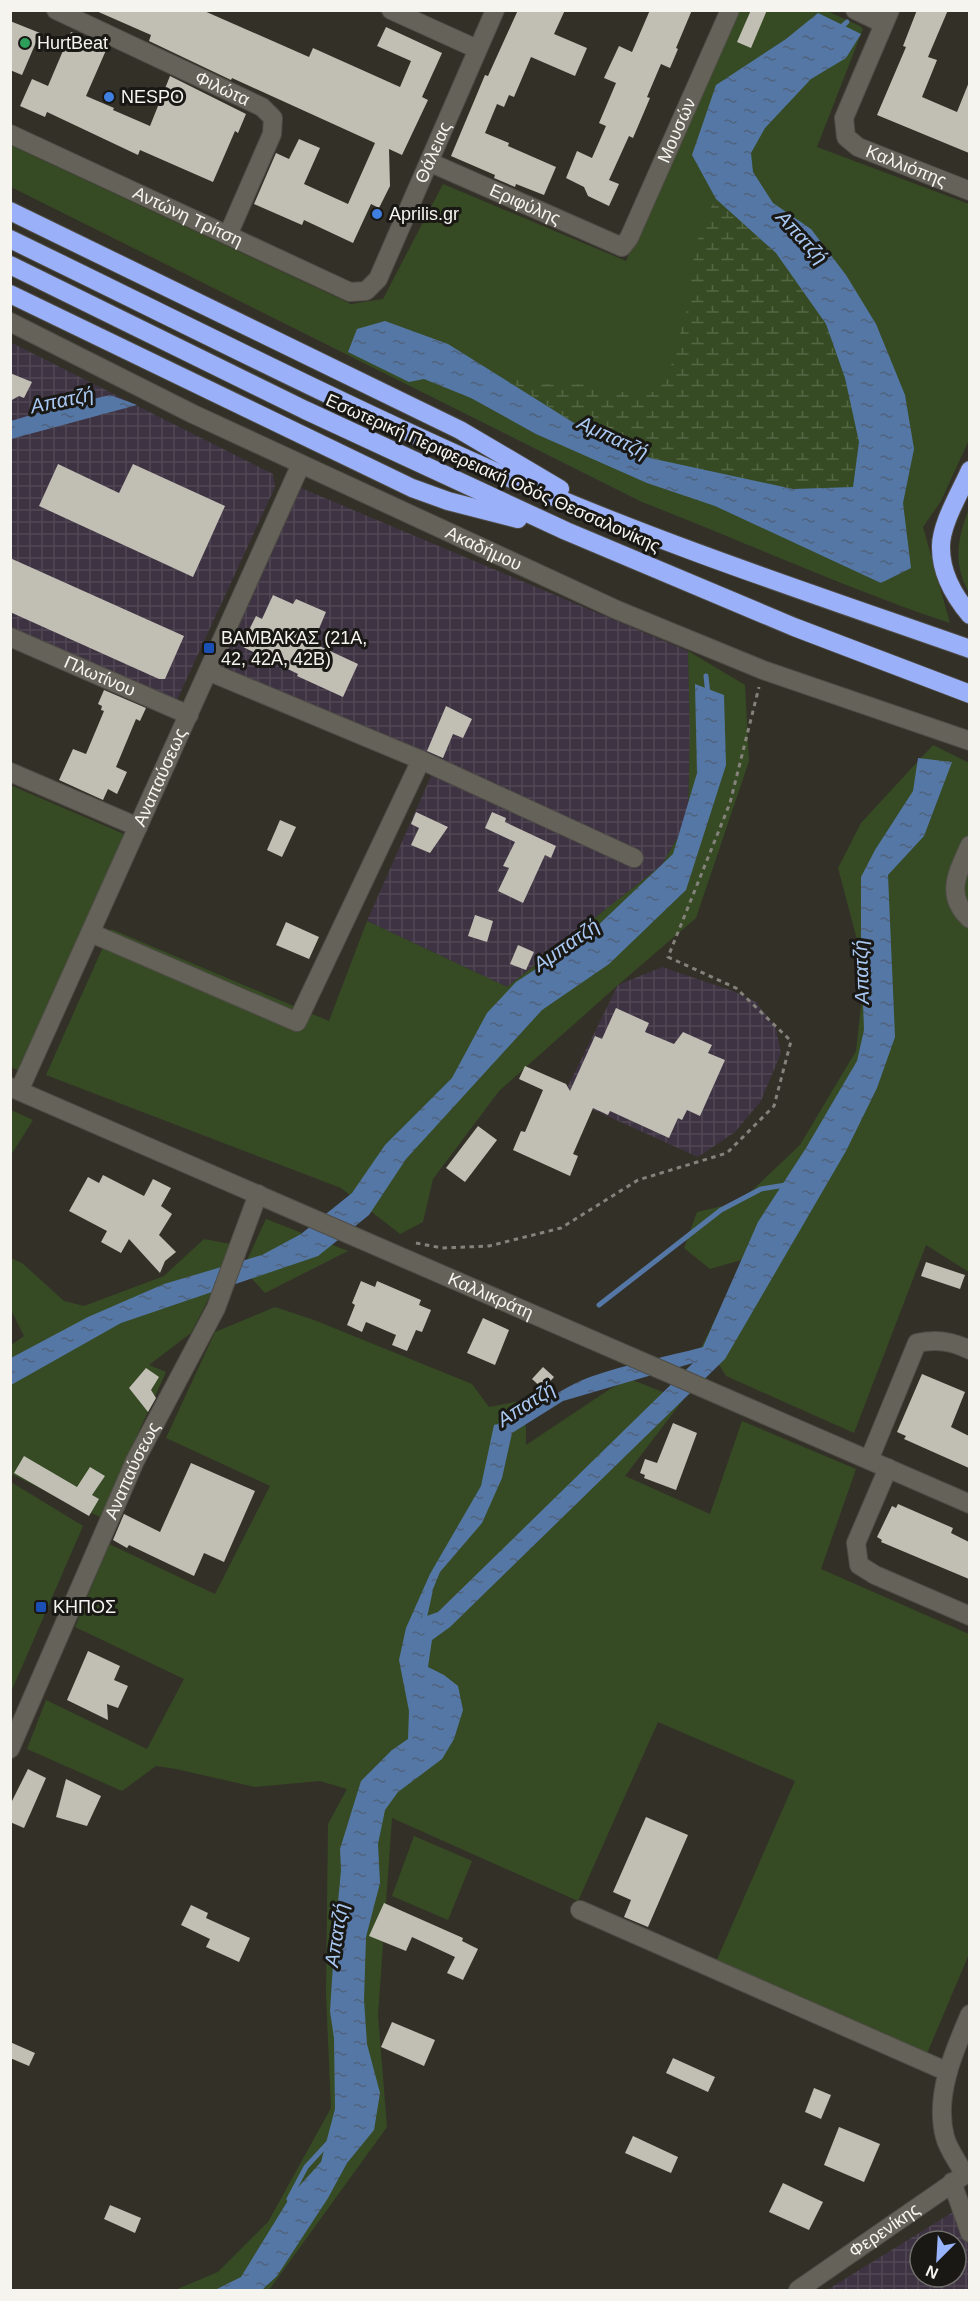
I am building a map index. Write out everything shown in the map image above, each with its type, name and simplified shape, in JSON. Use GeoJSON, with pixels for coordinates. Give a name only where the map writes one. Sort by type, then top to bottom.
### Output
{"type":"FeatureCollection","features":[{"type":"Feature","properties":{"kind":"highway"},"geometry":{"type":"LineString","coordinates":[[10,211],[460,430],[613,521]]}},
{"type":"Feature","properties":{"kind":"highway","name":"Εσωτερική Περιφερειακή Οδός Θεσσαλονίκης"},"geometry":{"type":"LineString","coordinates":[[10,240],[512,479],[613,521],[969,649]]}},
{"type":"Feature","properties":{"kind":"highway","name":"Εσωτερική Περιφερειακή Οδός Θεσσαλονίκης"},"geometry":{"type":"LineString","coordinates":[[10,265],[305,410],[567,531],[783,623],[968,694]]}},
{"type":"Feature","properties":{"kind":"highway"},"geometry":{"type":"LineString","coordinates":[[10,294],[412,488],[448,501],[567,531]]}},
{"type":"Feature","properties":{"kind":"highway"},"geometry":{"type":"LineString","coordinates":[[969,470],[946,524],[940,547],[948,580],[969,615]]}},
{"type":"Feature","properties":{"kind":"street","name":"Φιλώτα"},"geometry":{"type":"LineString","coordinates":[[56,10],[262,107],[273,118],[272,134],[228,235]]}},
{"type":"Feature","properties":{"kind":"street"},"geometry":{"type":"LineString","coordinates":[[391,10],[477,49]]}},
{"type":"Feature","properties":{"kind":"street","name":"Θάλειας"},"geometry":{"type":"LineString","coordinates":[[366,291],[378,279],[495,10]]}},
{"type":"Feature","properties":{"kind":"street","name":"Μουσών"},"geometry":{"type":"LineString","coordinates":[[622,247],[630,238],[730,10]]}},
{"type":"Feature","properties":{"kind":"street"},"geometry":{"type":"LineString","coordinates":[[855,10],[887,17]]}},
{"type":"Feature","properties":{"kind":"street","name":"Καλλιόπης"},"geometry":{"type":"LineString","coordinates":[[887,17],[844,118],[846,137],[858,147],[969,191]]}},
{"type":"Feature","properties":{"kind":"street","name":"Αντώνη Τρίτση"},"geometry":{"type":"LineString","coordinates":[[10,134],[350,292],[366,291]]}},
{"type":"Feature","properties":{"kind":"street","name":"Εριφύλης"},"geometry":{"type":"LineString","coordinates":[[429,162],[622,247]]}},
{"type":"Feature","properties":{"kind":"street","name":"Ακαδήμου"},"geometry":{"type":"LineString","coordinates":[[10,322],[193,414],[617,610],[763,670],[969,741]]}},
{"type":"Feature","properties":{"kind":"street","name":"Αναπαύσεως"},"geometry":{"type":"LineString","coordinates":[[15,1089],[91,933],[210,672],[301,464]]}},
{"type":"Feature","properties":{"kind":"street","name":"Πλωτίνου"},"geometry":{"type":"LineString","coordinates":[[10,637],[189,715]]}},
{"type":"Feature","properties":{"kind":"street"},"geometry":{"type":"LineString","coordinates":[[210,672],[421,759],[634,858]]}},
{"type":"Feature","properties":{"kind":"street"},"geometry":{"type":"LineString","coordinates":[[91,933],[297,1022],[421,759]]}},
{"type":"Feature","properties":{"kind":"street"},"geometry":{"type":"LineString","coordinates":[[10,772],[138,827]]}},
{"type":"Feature","properties":{"kind":"street"},"geometry":{"type":"LineString","coordinates":[[969,845],[957,875],[954,892],[960,910],[969,919]]}},
{"type":"Feature","properties":{"kind":"street","name":"Καλλικράτη"},"geometry":{"type":"LineString","coordinates":[[15,1089],[707,1388],[969,1504]]}},
{"type":"Feature","properties":{"kind":"street","name":"Αναπαύσεως"},"geometry":{"type":"LineString","coordinates":[[10,1749],[135,1461],[216,1308],[258,1194]]}},
{"type":"Feature","properties":{"kind":"street"},"geometry":{"type":"LineString","coordinates":[[869,1460],[917,1343],[934,1340],[952,1342],[969,1350]]}},
{"type":"Feature","properties":{"kind":"street"},"geometry":{"type":"LineString","coordinates":[[888,1468],[856,1543],[860,1565],[875,1575],[969,1616]]}},
{"type":"Feature","properties":{"kind":"street"},"geometry":{"type":"LineString","coordinates":[[580,1910],[948,2072]]}},
{"type":"Feature","properties":{"kind":"street"},"geometry":{"type":"LineString","coordinates":[[969,2014],[948,2072],[942,2113],[945,2140],[962,2175],[969,2233]]}},
{"type":"Feature","properties":{"kind":"street","name":"Φερενίκης"},"geometry":{"type":"LineString","coordinates":[[798,2290],[962,2175]]}},
{"type":"Feature","properties":{"kind":"path"},"geometry":{"type":"LineString","coordinates":[[416,1243],[442,1248],[489,1245],[561,1228],[638,1180],[727,1153],[774,1106],[791,1041],[736,988],[668,957],[730,803],[763,670]]}},
{"type":"Feature","properties":{"kind":"shaded area"},"geometry":{"type":"Polygon","coordinates":[[[10,342],[273,474],[275,487],[176,702],[11,630],[10,342]]]}},
{"type":"Feature","properties":{"kind":"shaded area"},"geometry":{"type":"Polygon","coordinates":[[[301,488],[688,651],[690,731],[688,819],[662,865],[507,987],[367,921],[439,758],[220,668],[301,488]]]}},
{"type":"Feature","properties":{"kind":"shaded area"},"geometry":{"type":"Polygon","coordinates":[[[662,967],[733,991],[756,1002],[776,1028],[781,1053],[761,1101],[735,1132],[698,1157],[563,1096],[618,985],[662,967]]]}},
{"type":"Feature","properties":{"kind":"shaded area"},"geometry":{"type":"Polygon","coordinates":[[[969,2202],[969,2290],[827,2290],[908,2240],[908,2289],[968,2289],[968,2229],[925,2229],[969,2202]]]}},
{"type":"Feature","properties":{"kind":"green space"},"geometry":{"type":"Polygon","coordinates":[[[740,11],[827,11],[860,26],[863,29],[817,147],[969,204],[969,440],[941,501],[923,527],[950,623],[834,580],[642,502],[11,187],[10,145],[351,304],[383,299],[443,184],[626,261],[740,11]]]}},
{"type":"Feature","properties":{"kind":"green space"},"geometry":{"type":"Polygon","coordinates":[[[716,199],[776,253],[826,324],[845,378],[859,442],[853,487],[793,489],[650,458],[574,423],[506,379],[556,385],[583,384],[623,392],[653,392],[671,366],[686,313],[694,256],[702,223],[716,199]]]}},
{"type":"Feature","properties":{"kind":"green space"},"geometry":{"type":"Polygon","coordinates":[[[969,509],[970,593],[961,572],[958,551],[969,509]]]}},
{"type":"Feature","properties":{"kind":"green space"},"geometry":{"type":"Polygon","coordinates":[[[688,651],[745,685],[749,761],[696,918],[499,1091],[433,1179],[423,1222],[400,1234],[341,1188],[46,1075],[111,929],[329,1021],[367,921],[507,987],[662,865],[688,819],[690,731],[688,651]]]}},
{"type":"Feature","properties":{"kind":"green space"},"geometry":{"type":"Polygon","coordinates":[[[933,745],[969,763],[969,1272],[926,1245],[854,1433],[726,1376],[718,1363],[697,1356],[745,1259],[710,1269],[684,1248],[697,1212],[740,1202],[800,1145],[856,1051],[865,970],[838,868],[861,823],[933,745]]]}},
{"type":"Feature","properties":{"kind":"green space"},"geometry":{"type":"Polygon","coordinates":[[[10,785],[124,834],[20,1071],[10,1067],[10,785]]]}},
{"type":"Feature","properties":{"kind":"green space"},"geometry":{"type":"Polygon","coordinates":[[[11,1110],[33,1120],[11,1155],[11,1110]]]}},
{"type":"Feature","properties":{"kind":"green space"},"geometry":{"type":"Polygon","coordinates":[[[266,1219],[348,1251],[265,1293],[243,1269],[266,1219]]]}},
{"type":"Feature","properties":{"kind":"green space"},"geometry":{"type":"Polygon","coordinates":[[[204,1239],[236,1245],[191,1333],[149,1365],[166,1372],[100,1517],[11,1474],[10,1346],[24,1336],[11,1310],[11,1258],[22,1263],[64,1301],[84,1306],[164,1276],[204,1239]]]}},
{"type":"Feature","properties":{"kind":"green space"},"geometry":{"type":"Polygon","coordinates":[[[275,1307],[314,1320],[472,1384],[489,1407],[520,1401],[526,1428],[526,1445],[610,1389],[630,1379],[683,1400],[625,1476],[710,1514],[742,1421],[856,1469],[821,1569],[969,1634],[969,1954],[926,2056],[715,1964],[795,1781],[658,1722],[578,1901],[392,1818],[378,2015],[387,2127],[269,2290],[175,2290],[218,2272],[268,2222],[331,2108],[326,1994],[328,1824],[347,1789],[320,1781],[255,1787],[156,1766],[122,1791],[27,1749],[46,1700],[147,1749],[184,1679],[75,1627],[109,1544],[215,1594],[270,1486],[166,1438],[215,1332],[275,1307]]]}},
{"type":"Feature","properties":{"kind":"green space"},"geometry":{"type":"Polygon","coordinates":[[[11,1482],[83,1526],[11,1692],[11,1482]]]}},
{"type":"Feature","properties":{"kind":"green space"},"geometry":{"type":"Polygon","coordinates":[[[414,1836],[472,1861],[448,1920],[392,1896],[414,1836]]]}},
{"type":"Feature","properties":{"kind":"water"},"geometry":{"type":"Polygon","coordinates":[[[818,13],[861,34],[846,58],[811,79],[765,128],[751,153],[753,172],[773,203],[811,229],[846,275],[876,324],[905,395],[914,449],[903,503],[911,568],[881,583],[715,506],[647,483],[536,434],[471,398],[424,379],[409,382],[348,352],[357,329],[385,321],[448,344],[574,423],[650,458],[793,489],[853,487],[859,442],[845,378],[826,324],[776,253],[716,199],[692,155],[716,85],[786,39],[818,13]]]}},
{"type":"Feature","properties":{"kind":"water"},"geometry":{"type":"Polygon","coordinates":[[[110,395],[137,405],[11,439],[11,421],[110,395]]]}},
{"type":"Feature","properties":{"kind":"water"},"geometry":{"type":"Polygon","coordinates":[[[695,684],[724,695],[726,765],[686,890],[609,964],[542,1010],[406,1159],[369,1215],[318,1256],[121,1323],[11,1385],[11,1358],[88,1317],[164,1284],[262,1255],[301,1234],[352,1193],[385,1145],[452,1078],[487,1013],[516,982],[589,934],[673,854],[697,773],[695,684]]]}},
{"type":"Feature","properties":{"kind":"water"},"geometry":{"type":"Polygon","coordinates":[[[918,758],[952,762],[924,836],[888,875],[895,1037],[877,1088],[846,1151],[725,1359],[450,1627],[432,1640],[428,1667],[444,1675],[458,1686],[463,1710],[454,1739],[442,1759],[398,1792],[385,1810],[378,1844],[380,1883],[366,1937],[364,2000],[367,2044],[380,2093],[374,2130],[347,2163],[328,2198],[277,2276],[262,2290],[215,2290],[241,2277],[292,2194],[321,2162],[335,2109],[334,2038],[330,2011],[341,1870],[340,1849],[361,1781],[392,1750],[408,1739],[409,1711],[399,1660],[406,1628],[430,1574],[481,1486],[494,1425],[518,1416],[590,1377],[703,1347],[758,1222],[806,1148],[857,1061],[864,1030],[861,877],[875,850],[913,791],[918,758]],[[693,1363],[563,1401],[512,1433],[502,1478],[482,1523],[440,1572],[421,1618],[438,1612],[693,1363]]]}},
{"type":"Feature","properties":{"kind":"building"},"geometry":{"type":"Polygon","coordinates":[[[94,10],[202,10],[309,57],[313,48],[400,87],[411,61],[377,46],[386,27],[442,53],[422,97],[428,100],[402,155],[389,149],[390,186],[379,208],[371,204],[353,243],[304,220],[302,225],[254,204],[276,153],[289,159],[299,139],[320,148],[304,184],[348,204],[375,143],[232,78],[231,80],[149,41],[151,35],[94,10]]]}},
{"type":"Feature","properties":{"kind":"building"},"geometry":{"type":"Polygon","coordinates":[[[518,10],[565,10],[554,34],[587,48],[575,76],[531,57],[514,97],[509,95],[504,107],[497,104],[485,133],[556,167],[544,195],[516,184],[515,187],[494,178],[495,175],[451,156],[485,75],[488,76],[518,10]]]}},
{"type":"Feature","properties":{"kind":"building"},"geometry":{"type":"Polygon","coordinates":[[[650,10],[692,10],[670,68],[661,64],[633,138],[629,136],[609,180],[619,184],[609,206],[588,196],[584,187],[566,178],[577,151],[592,158],[606,126],[599,123],[616,83],[604,78],[619,46],[632,52],[650,10]]]}},
{"type":"Feature","properties":{"kind":"building"},"geometry":{"type":"Polygon","coordinates":[[[751,10],[767,10],[751,48],[737,42],[751,10]]]}},
{"type":"Feature","properties":{"kind":"building"},"geometry":{"type":"Polygon","coordinates":[[[917,10],[948,10],[928,57],[937,60],[922,97],[957,112],[969,82],[969,153],[877,115],[906,47],[903,46],[917,10]]]}},
{"type":"Feature","properties":{"kind":"building"},"geometry":{"type":"Polygon","coordinates":[[[10,21],[40,33],[22,75],[10,70],[10,21]]]}},
{"type":"Feature","properties":{"kind":"building"},"geometry":{"type":"Polygon","coordinates":[[[71,32],[107,48],[86,96],[114,108],[113,110],[150,126],[170,76],[246,114],[238,133],[235,131],[213,182],[140,150],[138,155],[47,112],[45,117],[20,106],[32,79],[48,86],[71,32]]]}},
{"type":"Feature","properties":{"kind":"building"},"geometry":{"type":"Polygon","coordinates":[[[10,373],[32,382],[24,398],[19,396],[10,401],[10,373]]]}},
{"type":"Feature","properties":{"kind":"building"},"geometry":{"type":"Polygon","coordinates":[[[58,464],[119,493],[133,464],[225,506],[193,577],[39,506],[58,464]]]}},
{"type":"Feature","properties":{"kind":"building"},"geometry":{"type":"Polygon","coordinates":[[[10,558],[184,636],[165,679],[159,679],[10,612],[10,558]]]}},
{"type":"Feature","properties":{"kind":"building"},"geometry":{"type":"Polygon","coordinates":[[[273,595],[293,604],[296,599],[326,612],[313,643],[358,664],[343,697],[241,646],[256,616],[262,619],[273,595]]]}},
{"type":"Feature","properties":{"kind":"building"},"geometry":{"type":"Polygon","coordinates":[[[104,690],[146,708],[140,721],[136,719],[116,767],[127,772],[117,794],[108,789],[103,800],[59,780],[73,749],[86,754],[104,711],[98,704],[104,690]]]}},
{"type":"Feature","properties":{"kind":"building"},"geometry":{"type":"Polygon","coordinates":[[[446,706],[472,719],[463,738],[453,734],[443,758],[427,751],[446,706]]]}},
{"type":"Feature","properties":{"kind":"building"},"geometry":{"type":"Polygon","coordinates":[[[416,812],[448,827],[430,853],[411,845],[419,828],[411,824],[416,812]]]}},
{"type":"Feature","properties":{"kind":"building"},"geometry":{"type":"Polygon","coordinates":[[[492,812],[506,818],[505,822],[556,846],[551,858],[545,855],[523,903],[498,891],[509,868],[503,866],[515,842],[485,828],[492,812]]]}},
{"type":"Feature","properties":{"kind":"building"},"geometry":{"type":"Polygon","coordinates":[[[280,820],[296,827],[282,857],[267,850],[280,820]]]}},
{"type":"Feature","properties":{"kind":"building"},"geometry":{"type":"Polygon","coordinates":[[[475,915],[493,921],[487,942],[468,936],[475,915]]]}},
{"type":"Feature","properties":{"kind":"building"},"geometry":{"type":"Polygon","coordinates":[[[286,922],[319,937],[309,959],[276,945],[286,922]]]}},
{"type":"Feature","properties":{"kind":"building"},"geometry":{"type":"Polygon","coordinates":[[[518,945],[534,952],[526,970],[510,964],[518,945]]]}},
{"type":"Feature","properties":{"kind":"building"},"geometry":{"type":"Polygon","coordinates":[[[616,1008],[649,1023],[645,1032],[674,1044],[683,1032],[712,1045],[708,1053],[725,1060],[700,1116],[687,1110],[682,1120],[678,1118],[669,1138],[610,1111],[608,1115],[593,1108],[573,1154],[578,1156],[570,1176],[513,1150],[521,1131],[525,1132],[543,1090],[519,1079],[525,1066],[566,1084],[570,1091],[595,1036],[602,1039],[616,1008]]]}},
{"type":"Feature","properties":{"kind":"building"},"geometry":{"type":"Polygon","coordinates":[[[478,1126],[497,1140],[465,1182],[446,1168],[478,1126]]]}},
{"type":"Feature","properties":{"kind":"building"},"geometry":{"type":"Polygon","coordinates":[[[103,1175],[144,1196],[153,1179],[171,1188],[161,1206],[172,1214],[159,1235],[176,1252],[165,1261],[160,1273],[129,1239],[121,1253],[101,1242],[107,1231],[69,1211],[88,1177],[99,1183],[103,1175]]]}},
{"type":"Feature","properties":{"kind":"building"},"geometry":{"type":"Polygon","coordinates":[[[926,1262],[965,1275],[960,1289],[921,1276],[926,1262]]]}},
{"type":"Feature","properties":{"kind":"building"},"geometry":{"type":"Polygon","coordinates":[[[361,1281],[375,1287],[377,1281],[421,1300],[419,1305],[431,1310],[422,1332],[416,1330],[407,1351],[392,1345],[396,1335],[366,1322],[362,1332],[347,1325],[355,1305],[352,1303],[361,1281]]]}},
{"type":"Feature","properties":{"kind":"building"},"geometry":{"type":"Polygon","coordinates":[[[483,1318],[509,1330],[495,1365],[467,1353],[483,1318]]]}},
{"type":"Feature","properties":{"kind":"building"},"geometry":{"type":"Polygon","coordinates":[[[543,1367],[554,1377],[543,1389],[532,1379],[543,1367]]]}},
{"type":"Feature","properties":{"kind":"building"},"geometry":{"type":"Polygon","coordinates":[[[146,1368],[159,1377],[151,1390],[156,1398],[148,1412],[129,1388],[146,1368]]]}},
{"type":"Feature","properties":{"kind":"building"},"geometry":{"type":"Polygon","coordinates":[[[922,1374],[965,1392],[951,1427],[969,1436],[969,1468],[904,1439],[906,1436],[897,1432],[922,1374]]]}},
{"type":"Feature","properties":{"kind":"building"},"geometry":{"type":"Polygon","coordinates":[[[673,1423],[697,1433],[676,1490],[644,1478],[645,1475],[640,1473],[645,1459],[657,1463],[673,1423]]]}},
{"type":"Feature","properties":{"kind":"building"},"geometry":{"type":"Polygon","coordinates":[[[24,1456],[77,1487],[90,1467],[105,1476],[92,1495],[99,1499],[89,1516],[14,1473],[24,1456]]]}},
{"type":"Feature","properties":{"kind":"building"},"geometry":{"type":"Polygon","coordinates":[[[191,1463],[255,1491],[224,1562],[204,1553],[194,1576],[129,1545],[127,1548],[113,1540],[124,1514],[160,1532],[191,1463]]]}},
{"type":"Feature","properties":{"kind":"building"},"geometry":{"type":"Polygon","coordinates":[[[898,1504],[953,1528],[951,1533],[969,1542],[969,1579],[881,1542],[882,1540],[877,1537],[892,1506],[896,1508],[898,1504]]]}},
{"type":"Feature","properties":{"kind":"building"},"geometry":{"type":"Polygon","coordinates":[[[88,1651],[120,1666],[114,1680],[128,1686],[118,1708],[107,1704],[108,1720],[67,1700],[88,1651]]]}},
{"type":"Feature","properties":{"kind":"building"},"geometry":{"type":"Polygon","coordinates":[[[28,1769],[46,1778],[24,1828],[10,1822],[10,1805],[28,1769]]]}},
{"type":"Feature","properties":{"kind":"building"},"geometry":{"type":"Polygon","coordinates":[[[66,1779],[101,1796],[87,1826],[56,1817],[66,1779]]]}},
{"type":"Feature","properties":{"kind":"building"},"geometry":{"type":"Polygon","coordinates":[[[646,1817],[688,1835],[648,1927],[624,1917],[631,1900],[613,1892],[646,1817]]]}},
{"type":"Feature","properties":{"kind":"building"},"geometry":{"type":"Polygon","coordinates":[[[384,1903],[463,1938],[462,1941],[478,1949],[463,1980],[447,1973],[455,1957],[412,1937],[406,1951],[369,1936],[384,1903]]]}},
{"type":"Feature","properties":{"kind":"building"},"geometry":{"type":"Polygon","coordinates":[[[191,1905],[208,1913],[206,1918],[250,1938],[239,1962],[206,1947],[210,1939],[181,1925],[191,1905]]]}},
{"type":"Feature","properties":{"kind":"building"},"geometry":{"type":"Polygon","coordinates":[[[392,2022],[435,2040],[424,2066],[381,2047],[392,2022]]]}},
{"type":"Feature","properties":{"kind":"building"},"geometry":{"type":"Polygon","coordinates":[[[10,2042],[35,2053],[29,2066],[10,2058],[10,2042]]]}},
{"type":"Feature","properties":{"kind":"building"},"geometry":{"type":"Polygon","coordinates":[[[673,2058],[715,2077],[708,2092],[666,2073],[673,2058]]]}},
{"type":"Feature","properties":{"kind":"building"},"geometry":{"type":"Polygon","coordinates":[[[814,2088],[831,2095],[821,2119],[805,2112],[814,2088]]]}},
{"type":"Feature","properties":{"kind":"building"},"geometry":{"type":"Polygon","coordinates":[[[839,2127],[880,2144],[864,2182],[824,2165],[839,2127]]]}},
{"type":"Feature","properties":{"kind":"building"},"geometry":{"type":"Polygon","coordinates":[[[633,2136],[678,2157],[671,2173],[625,2153],[633,2136]]]}},
{"type":"Feature","properties":{"kind":"building"},"geometry":{"type":"Polygon","coordinates":[[[783,2183],[823,2202],[809,2230],[769,2212],[783,2183]]]}},
{"type":"Feature","properties":{"kind":"building"},"geometry":{"type":"Polygon","coordinates":[[[110,2205],[141,2218],[135,2233],[104,2219],[110,2205]]]}},
{"type":"Feature","properties":{"kind":"waterway","name":"Απατζή"},"geometry":{"type":"LineString","coordinates":[[838,30],[847,22]]}},
{"type":"Feature","properties":{"kind":"waterway","name":"Αμπατζή"},"geometry":{"type":"LineString","coordinates":[[706,676],[708,695]]}},
{"type":"Feature","properties":{"kind":"waterway","name":"Απατζή"},"geometry":{"type":"LineString","coordinates":[[599,1305],[721,1210],[761,1189],[786,1185]]}},
{"type":"Feature","properties":{"kind":"waterway","name":"Απατζή"},"geometry":{"type":"LineString","coordinates":[[423,1624],[430,1592]]}},
{"type":"Feature","properties":{"kind":"waterway","name":"Απατζή"},"geometry":{"type":"LineString","coordinates":[[289,2199],[306,2167],[330,2141]]}},
{"type":"Feature","properties":{"kind":"place","name":"HurtBeat"},"geometry":{"type":"Point","coordinates":[25,43]}},
{"type":"Feature","properties":{"kind":"place","name":"NESPO"},"geometry":{"type":"Point","coordinates":[109,97]}},
{"type":"Feature","properties":{"kind":"place","name":"Aprilis.gr"},"geometry":{"type":"Point","coordinates":[377,214]}},
{"type":"Feature","properties":{"kind":"place","name":"ΒΑΜΒΑΚΑΣ (21Α, 42, 42Α, 42Β)"},"geometry":{"type":"Point","coordinates":[209,648]}},
{"type":"Feature","properties":{"kind":"place","name":"ΚΗΠΟΣ"},"geometry":{"type":"Point","coordinates":[41,1607]}}]}
